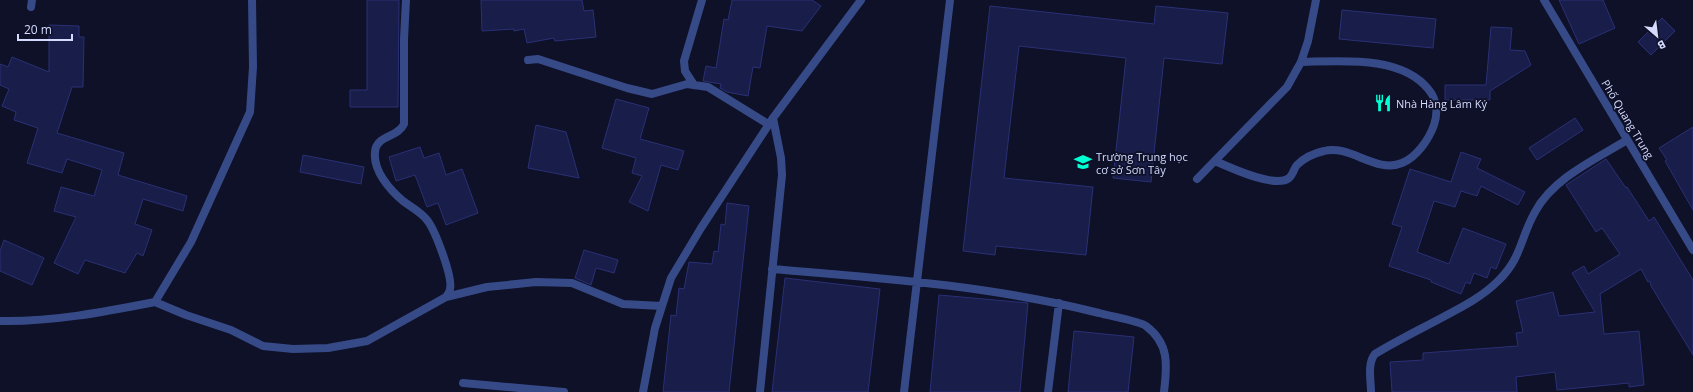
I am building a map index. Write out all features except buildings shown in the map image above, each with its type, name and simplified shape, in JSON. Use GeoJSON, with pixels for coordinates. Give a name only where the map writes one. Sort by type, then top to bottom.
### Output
{"type":"FeatureCollection","features":[{"type":"Feature","properties":{"kind":"street"},"geometry":{"type":"LineString","coordinates":[[155,302],[191,242],[250,112],[253,67],[252,0]]}},
{"type":"Feature","properties":{"kind":"street"},"geometry":{"type":"LineString","coordinates":[[406,0],[404,39],[404,124],[398,132],[379,141],[374,151],[375,161],[381,175],[391,188],[403,200],[428,220],[435,234],[450,279],[450,290],[446,297]]}},
{"type":"Feature","properties":{"kind":"street"},"geometry":{"type":"LineString","coordinates":[[694,85],[685,71],[684,61],[702,0]]}},
{"type":"Feature","properties":{"kind":"street"},"geometry":{"type":"LineString","coordinates":[[644,392],[654,328],[671,278],[697,234],[770,121],[861,0]]}},
{"type":"Feature","properties":{"kind":"street"},"geometry":{"type":"LineString","coordinates":[[904,392],[950,0]]}},
{"type":"Feature","properties":{"kind":"street"},"geometry":{"type":"LineString","coordinates":[[1197,179],[1286,87],[1301,62],[1308,41],[1316,0]]}},
{"type":"Feature","properties":{"kind":"street","name":"Phố Quang Trung"},"geometry":{"type":"LineString","coordinates":[[1544,0],[1693,250]]}},
{"type":"Feature","properties":{"kind":"street"},"geometry":{"type":"LineString","coordinates":[[528,60],[538,59],[627,88],[652,94],[687,84],[708,87],[770,121],[781,158],[782,175],[760,392]]}},
{"type":"Feature","properties":{"kind":"street"},"geometry":{"type":"LineString","coordinates":[[1215,161],[1242,173],[1281,181],[1290,178],[1297,165],[1324,151],[1336,150],[1384,166],[1402,164],[1414,156],[1429,138],[1435,123],[1437,109],[1433,96],[1426,86],[1412,74],[1369,62],[1301,62]]}},
{"type":"Feature","properties":{"kind":"street"},"geometry":{"type":"LineString","coordinates":[[1371,392],[1371,363],[1375,354],[1465,305],[1492,287],[1508,271],[1516,259],[1534,212],[1545,197],[1571,174],[1627,140]]}},
{"type":"Feature","properties":{"kind":"street"},"geometry":{"type":"LineString","coordinates":[[772,269],[917,281],[1059,303],[1145,325],[1161,341],[1167,363],[1164,392]]}},
{"type":"Feature","properties":{"kind":"street"},"geometry":{"type":"LineString","coordinates":[[0,321],[22,322],[82,316],[155,302],[186,315],[232,330],[263,346],[294,349],[328,348],[367,341],[446,297],[487,287],[536,282],[572,283],[623,304],[662,306]]}},
{"type":"Feature","properties":{"kind":"street"},"geometry":{"type":"LineString","coordinates":[[1048,392],[1059,303]]}},
{"type":"Feature","properties":{"kind":"street"},"geometry":{"type":"LineString","coordinates":[[463,383],[564,392]]}},
{"type":"Feature","properties":{"kind":"place","name":"Nhà Hàng Lâm Ký"},"geometry":{"type":"Point","coordinates":[1383,103]}},
{"type":"Feature","properties":{"kind":"place","name":"Trường Trung học cơ sở Sơn Tây"},"geometry":{"type":"Point","coordinates":[1083,162]}}]}
